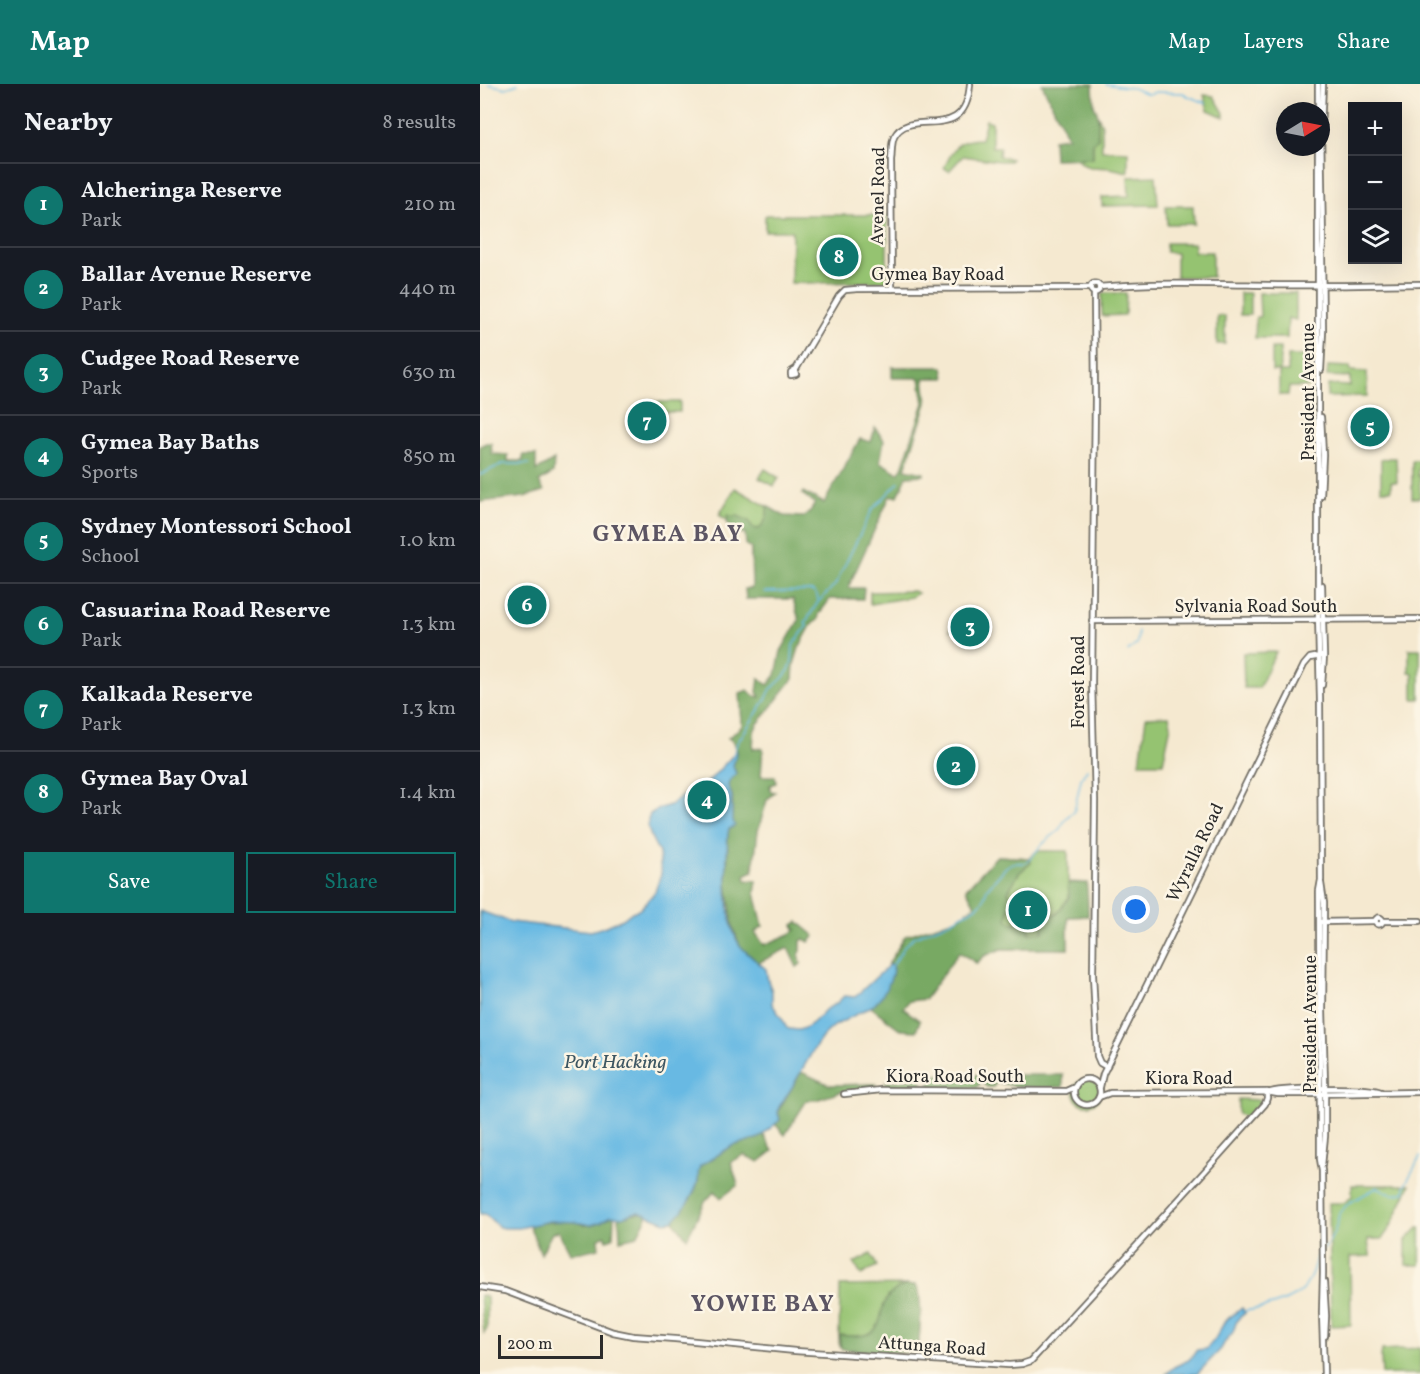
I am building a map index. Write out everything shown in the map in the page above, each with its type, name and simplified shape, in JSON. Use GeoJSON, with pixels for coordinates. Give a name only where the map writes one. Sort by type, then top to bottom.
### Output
{"type":"FeatureCollection","features":[{"type":"Feature","properties":{"kind":"street","name":"Avenel Road"},"geometry":{"type":"LineString","coordinates":[[892,289],[891,161],[894,137],[906,125],[944,122],[958,115],[969,100],[970,84]]}},
{"type":"Feature","properties":{"kind":"street"},"geometry":{"type":"LineString","coordinates":[[1318,84],[1318,102]]}},
{"type":"Feature","properties":{"kind":"street","name":"President Avenue"},"geometry":{"type":"LineString","coordinates":[[1323,84],[1320,285],[1323,331],[1321,880],[1319,891],[1322,922],[1322,1092],[1325,1136],[1322,1168],[1324,1374]]}},
{"type":"Feature","properties":{"kind":"street","name":"President Avenue"},"geometry":{"type":"LineString","coordinates":[[1318,156],[1317,201],[1321,223]]}},
{"type":"Feature","properties":{"kind":"street"},"geometry":{"type":"LineString","coordinates":[[1317,201],[1320,175],[1323,172]]}},
{"type":"Feature","properties":{"kind":"street","name":"Gymea Bay Road"},"geometry":{"type":"LineString","coordinates":[[795,371],[838,296],[843,291],[854,289],[1092,290],[1091,285],[1095,284],[1099,288],[1121,285],[1320,285]]}},
{"type":"Feature","properties":{"kind":"street"},"geometry":{"type":"LineString","coordinates":[[1320,285],[1420,284]]}},
{"type":"Feature","properties":{"kind":"street","name":"Forest Road"},"geometry":{"type":"LineString","coordinates":[[1092,290],[1095,399],[1092,621],[1095,800],[1093,975],[1097,1056],[1100,1063],[1107,1067]]}},
{"type":"Feature","properties":{"kind":"street","name":"Sylvania Road South"},"geometry":{"type":"LineString","coordinates":[[1092,621],[1420,620]]}},
{"type":"Feature","properties":{"kind":"street","name":"Wyralla Road"},"geometry":{"type":"LineString","coordinates":[[1100,1087],[1103,1074],[1292,688],[1306,662],[1311,658],[1321,656]]}},
{"type":"Feature","properties":{"kind":"street"},"geometry":{"type":"LineString","coordinates":[[1322,922],[1375,921],[1379,925],[1382,921],[1420,921]]}},
{"type":"Feature","properties":{"kind":"street","name":"Wyralla Road"},"geometry":{"type":"LineString","coordinates":[[1093,1080],[1103,1074]]}},
{"type":"Feature","properties":{"kind":"street"},"geometry":{"type":"LineString","coordinates":[[1100,1087],[1100,1097],[1094,1103],[1088,1105],[1081,1103],[1075,1096],[1077,1083],[1085,1079],[1093,1080],[1110,1093]]}},
{"type":"Feature","properties":{"kind":"street","name":"Kiora Road South"},"geometry":{"type":"LineString","coordinates":[[844,1094],[881,1090],[1066,1091],[1075,1087]]}},
{"type":"Feature","properties":{"kind":"street","name":"Kiora Road"},"geometry":{"type":"LineString","coordinates":[[1100,1097],[1110,1093],[1267,1092],[1278,1090],[1377,1094],[1381,1092],[1420,1092]]}},
{"type":"Feature","properties":{"kind":"street","name":"Kiora Road South"},"geometry":{"type":"LineString","coordinates":[[1066,1091],[1075,1096]]}},
{"type":"Feature","properties":{"kind":"street","name":"Attunga Road"},"geometry":{"type":"LineString","coordinates":[[480,1287],[505,1292],[613,1332],[633,1336],[839,1355],[1022,1364],[1031,1361],[1205,1171],[1265,1104],[1267,1092]]}},
{"type":"Feature","properties":{"kind":"green space"},"geometry":{"type":"Polygon","coordinates":[[[1042,84],[1093,84],[1094,105],[1098,115],[1098,138],[1093,143],[1093,158],[1054,159],[1053,139],[1068,137],[1042,84]]]}},
{"type":"Feature","properties":{"kind":"green space"},"geometry":{"type":"Polygon","coordinates":[[[1204,95],[1214,96],[1224,117],[1208,110],[1204,95]]]}},
{"type":"Feature","properties":{"kind":"green space"},"geometry":{"type":"Polygon","coordinates":[[[1098,115],[1102,125],[1102,150],[1128,151],[1128,172],[1090,167],[1076,158],[1093,158],[1093,143],[1098,138],[1098,115]]]}},
{"type":"Feature","properties":{"kind":"green space"},"geometry":{"type":"Polygon","coordinates":[[[986,120],[992,122],[992,147],[1000,147],[999,156],[1011,159],[1010,161],[963,156],[949,171],[944,168],[957,146],[966,141],[981,139],[986,120]]]}},
{"type":"Feature","properties":{"kind":"green space"},"geometry":{"type":"Polygon","coordinates":[[[1156,176],[1158,205],[1102,206],[1102,197],[1129,196],[1128,177],[1156,176]]]}},
{"type":"Feature","properties":{"kind":"green space"},"geometry":{"type":"Polygon","coordinates":[[[1166,206],[1193,206],[1194,224],[1167,224],[1166,206]]]}},
{"type":"Feature","properties":{"kind":"green space"},"geometry":{"type":"Polygon","coordinates":[[[887,215],[887,282],[791,283],[792,231],[765,231],[765,216],[887,215]]]}},
{"type":"Feature","properties":{"kind":"green space"},"geometry":{"type":"Polygon","coordinates":[[[1166,243],[1194,243],[1194,252],[1212,252],[1212,277],[1176,277],[1176,253],[1166,252],[1166,243]]]}},
{"type":"Feature","properties":{"kind":"green space"},"geometry":{"type":"Polygon","coordinates":[[[1102,293],[1126,293],[1125,315],[1102,316],[1102,293]]]}},
{"type":"Feature","properties":{"kind":"green space"},"geometry":{"type":"Polygon","coordinates":[[[1240,293],[1250,293],[1250,315],[1240,315],[1240,293]]]}},
{"type":"Feature","properties":{"kind":"green space"},"geometry":{"type":"Polygon","coordinates":[[[1259,293],[1296,293],[1296,320],[1288,318],[1287,338],[1255,338],[1256,317],[1260,317],[1259,293]]]}},
{"type":"Feature","properties":{"kind":"green space"},"geometry":{"type":"Polygon","coordinates":[[[1217,316],[1225,316],[1225,344],[1217,344],[1217,316]]]}},
{"type":"Feature","properties":{"kind":"green space"},"geometry":{"type":"Polygon","coordinates":[[[1272,348],[1280,348],[1280,371],[1272,371],[1272,348]]]}},
{"type":"Feature","properties":{"kind":"green space"},"geometry":{"type":"Polygon","coordinates":[[[1288,356],[1312,356],[1312,387],[1289,387],[1288,395],[1279,395],[1279,372],[1288,372],[1288,356]]]}},
{"type":"Feature","properties":{"kind":"green space"},"geometry":{"type":"Polygon","coordinates":[[[1328,366],[1350,367],[1350,371],[1367,372],[1367,396],[1327,397],[1328,385],[1350,386],[1350,377],[1327,376],[1328,366]]]}},
{"type":"Feature","properties":{"kind":"green space"},"geometry":{"type":"Polygon","coordinates":[[[892,367],[943,367],[945,378],[924,378],[927,403],[905,469],[924,473],[924,475],[907,476],[898,496],[890,496],[848,588],[864,588],[863,599],[830,599],[819,614],[818,620],[812,624],[799,648],[794,664],[793,679],[754,732],[753,749],[763,748],[761,776],[775,776],[776,783],[770,785],[770,791],[775,792],[767,800],[758,831],[753,871],[745,875],[746,880],[757,881],[755,893],[763,926],[755,932],[764,945],[796,930],[793,925],[798,922],[815,936],[809,942],[804,939],[801,941],[799,954],[801,964],[797,967],[788,948],[758,963],[740,946],[733,927],[727,883],[728,833],[729,829],[734,826],[732,796],[728,786],[729,781],[736,775],[733,766],[737,751],[733,741],[728,738],[742,726],[740,693],[748,690],[754,696],[760,697],[757,692],[759,679],[768,685],[776,675],[781,651],[799,620],[793,599],[746,599],[745,589],[752,588],[751,548],[746,545],[745,533],[732,533],[727,521],[728,515],[733,517],[736,515],[749,521],[753,528],[759,529],[766,518],[767,506],[784,516],[804,517],[815,503],[802,494],[803,492],[824,503],[860,439],[871,442],[875,428],[884,440],[880,462],[898,473],[902,468],[924,403],[920,378],[892,378],[892,367]]]}},
{"type":"Feature","properties":{"kind":"green space"},"geometry":{"type":"Polygon","coordinates":[[[652,402],[680,402],[680,412],[660,412],[651,437],[641,431],[637,420],[652,418],[652,402]]]}},
{"type":"Feature","properties":{"kind":"green space"},"geometry":{"type":"Polygon","coordinates":[[[491,443],[492,454],[508,455],[508,461],[523,461],[523,455],[536,455],[536,471],[554,460],[553,473],[539,482],[544,491],[524,497],[480,502],[480,446],[491,443]]]}},
{"type":"Feature","properties":{"kind":"green space"},"geometry":{"type":"Polygon","coordinates":[[[1396,458],[1397,482],[1391,482],[1391,490],[1381,490],[1381,460],[1396,458]]]}},
{"type":"Feature","properties":{"kind":"green space"},"geometry":{"type":"Polygon","coordinates":[[[1412,460],[1420,460],[1418,476],[1420,476],[1420,498],[1412,498],[1412,460]]]}},
{"type":"Feature","properties":{"kind":"green space"},"geometry":{"type":"Polygon","coordinates":[[[765,469],[779,478],[774,486],[759,478],[765,469]]]}},
{"type":"Feature","properties":{"kind":"green space"},"geometry":{"type":"Polygon","coordinates":[[[735,488],[784,516],[751,560],[751,534],[719,515],[735,488]]]}},
{"type":"Feature","properties":{"kind":"green space"},"geometry":{"type":"Polygon","coordinates":[[[913,591],[918,593],[911,597],[870,604],[870,592],[913,591]]]}},
{"type":"Feature","properties":{"kind":"green space"},"geometry":{"type":"Polygon","coordinates":[[[514,596],[546,596],[548,598],[542,605],[533,609],[514,613],[514,596]]]}},
{"type":"Feature","properties":{"kind":"green space"},"geometry":{"type":"Polygon","coordinates":[[[983,623],[989,631],[950,630],[955,624],[983,623]]]}},
{"type":"Feature","properties":{"kind":"green space"},"geometry":{"type":"Polygon","coordinates":[[[1409,649],[1420,649],[1420,699],[1413,699],[1413,673],[1409,672],[1409,649]]]}},
{"type":"Feature","properties":{"kind":"green space"},"geometry":{"type":"Polygon","coordinates":[[[1276,652],[1259,688],[1244,688],[1243,653],[1276,652]]]}},
{"type":"Feature","properties":{"kind":"green space"},"geometry":{"type":"Polygon","coordinates":[[[1169,716],[1171,725],[1163,763],[1140,763],[1146,717],[1169,716]]]}},
{"type":"Feature","properties":{"kind":"green space"},"geometry":{"type":"Polygon","coordinates":[[[945,758],[966,758],[966,775],[945,774],[945,758]]]}},
{"type":"Feature","properties":{"kind":"green space"},"geometry":{"type":"Polygon","coordinates":[[[1037,851],[1068,851],[1068,882],[1087,883],[1088,916],[1068,917],[1068,949],[1001,949],[984,956],[976,963],[959,951],[958,918],[976,905],[966,889],[997,856],[1029,858],[1037,851]]]}},
{"type":"Feature","properties":{"kind":"green space"},"geometry":{"type":"Polygon","coordinates":[[[997,856],[1029,858],[1031,863],[1019,873],[1008,892],[1015,905],[1009,909],[1007,919],[1012,924],[1028,918],[1030,933],[1043,932],[1043,917],[1057,914],[1069,897],[1068,883],[1087,883],[1088,916],[1068,917],[1068,949],[1001,949],[984,956],[977,963],[959,952],[925,999],[909,1001],[903,1008],[920,1021],[916,1031],[901,1030],[871,1007],[879,999],[889,982],[893,965],[887,966],[905,936],[958,918],[975,905],[966,889],[997,856]]]}},
{"type":"Feature","properties":{"kind":"green space"},"geometry":{"type":"Polygon","coordinates":[[[801,1072],[830,1085],[876,1084],[876,1089],[844,1091],[816,1100],[807,1100],[785,1135],[775,1124],[780,1120],[778,1111],[801,1072]]]}},
{"type":"Feature","properties":{"kind":"green space"},"geometry":{"type":"Polygon","coordinates":[[[935,1075],[1063,1075],[1063,1087],[1038,1088],[997,1082],[993,1087],[987,1087],[981,1082],[977,1088],[932,1088],[929,1084],[935,1075]]]}},
{"type":"Feature","properties":{"kind":"green space"},"geometry":{"type":"Polygon","coordinates":[[[923,1077],[921,1088],[886,1088],[885,1082],[923,1077]]]}},
{"type":"Feature","properties":{"kind":"green space"},"geometry":{"type":"Polygon","coordinates":[[[1087,1079],[1096,1083],[1100,1092],[1096,1101],[1087,1105],[1078,1101],[1074,1092],[1078,1083],[1087,1079]]]}},
{"type":"Feature","properties":{"kind":"green space"},"geometry":{"type":"Polygon","coordinates":[[[1238,1099],[1261,1101],[1245,1118],[1238,1113],[1238,1099]]]}},
{"type":"Feature","properties":{"kind":"green space"},"geometry":{"type":"Polygon","coordinates":[[[763,1134],[773,1151],[759,1162],[744,1155],[731,1162],[738,1185],[721,1198],[715,1191],[705,1202],[687,1238],[673,1221],[685,1207],[694,1191],[700,1166],[732,1146],[756,1139],[763,1134]]]}},
{"type":"Feature","properties":{"kind":"green space"},"geometry":{"type":"Polygon","coordinates":[[[1352,1185],[1410,1185],[1390,1228],[1382,1239],[1368,1239],[1371,1256],[1350,1257],[1351,1325],[1331,1326],[1329,1203],[1344,1203],[1352,1196],[1352,1185]]]}},
{"type":"Feature","properties":{"kind":"green space"},"geometry":{"type":"Polygon","coordinates":[[[634,1213],[648,1215],[637,1236],[620,1240],[619,1217],[634,1213]]]}},
{"type":"Feature","properties":{"kind":"green space"},"geometry":{"type":"Polygon","coordinates":[[[614,1216],[613,1238],[607,1240],[605,1235],[598,1239],[599,1248],[581,1252],[570,1253],[559,1231],[552,1233],[541,1254],[529,1225],[565,1221],[591,1225],[614,1216]]]}},
{"type":"Feature","properties":{"kind":"green space"},"geometry":{"type":"Polygon","coordinates":[[[1419,1227],[1420,1265],[1406,1265],[1406,1240],[1419,1227]]]}},
{"type":"Feature","properties":{"kind":"green space"},"geometry":{"type":"Polygon","coordinates":[[[871,1254],[877,1266],[861,1275],[854,1263],[871,1254]]]}},
{"type":"Feature","properties":{"kind":"green space"},"geometry":{"type":"Polygon","coordinates":[[[906,1285],[916,1285],[920,1298],[918,1352],[841,1349],[839,1335],[861,1336],[873,1331],[889,1296],[896,1289],[906,1285]]]}},
{"type":"Feature","properties":{"kind":"green space"},"geometry":{"type":"Polygon","coordinates":[[[916,1285],[920,1298],[918,1352],[841,1349],[839,1343],[840,1286],[916,1285]]]}},
{"type":"Feature","properties":{"kind":"green space"},"geometry":{"type":"Polygon","coordinates":[[[480,1295],[487,1297],[487,1329],[484,1333],[480,1295]]]}},
{"type":"Feature","properties":{"kind":"green space"},"geometry":{"type":"Polygon","coordinates":[[[1420,1348],[1420,1374],[1382,1374],[1382,1350],[1420,1348]]]}},
{"type":"Feature","properties":{"kind":"water","name":"Port Hacking"},"geometry":{"type":"Polygon","coordinates":[[[737,751],[733,766],[736,774],[729,781],[728,786],[732,796],[732,818],[735,826],[729,829],[728,833],[728,906],[739,944],[766,969],[772,991],[772,1004],[786,1027],[799,1030],[807,1027],[844,996],[855,997],[890,964],[893,965],[893,970],[887,987],[874,1005],[834,1026],[823,1036],[779,1107],[780,1120],[759,1138],[732,1146],[700,1166],[694,1191],[685,1208],[673,1221],[665,1222],[638,1212],[623,1217],[611,1216],[591,1225],[550,1221],[519,1228],[499,1227],[485,1214],[480,1214],[480,911],[511,922],[591,931],[623,919],[640,909],[655,892],[661,874],[659,853],[648,826],[650,814],[706,784],[737,751]]]}},
{"type":"Feature","properties":{"kind":"water"},"geometry":{"type":"Polygon","coordinates":[[[1242,1308],[1245,1313],[1237,1320],[1233,1332],[1221,1349],[1197,1374],[1166,1374],[1174,1367],[1189,1360],[1197,1350],[1206,1349],[1215,1339],[1225,1321],[1242,1308]]]}},
{"type":"Feature","properties":{"kind":"waterway"},"geometry":{"type":"LineString","coordinates":[[488,84],[506,88],[518,84]]}},
{"type":"Feature","properties":{"kind":"waterway"},"geometry":{"type":"LineString","coordinates":[[1106,84],[1132,88],[1148,94],[1183,93],[1206,103]]}},
{"type":"Feature","properties":{"kind":"waterway"},"geometry":{"type":"LineString","coordinates":[[480,475],[502,464],[529,464]]}},
{"type":"Feature","properties":{"kind":"waterway"},"geometry":{"type":"LineString","coordinates":[[733,756],[737,743],[771,689],[789,670],[793,645],[807,626],[805,623],[818,602],[835,585],[872,510],[899,482]]}},
{"type":"Feature","properties":{"kind":"waterway"},"geometry":{"type":"LineString","coordinates":[[764,592],[812,591],[817,595],[818,600]]}},
{"type":"Feature","properties":{"kind":"waterway"},"geometry":{"type":"LineString","coordinates":[[1128,651],[1137,644],[1138,631]]}},
{"type":"Feature","properties":{"kind":"waterway"},"geometry":{"type":"LineString","coordinates":[[893,965],[904,947],[914,937],[978,906],[983,901],[987,889],[1006,867],[1012,863],[1026,863],[1043,843],[1058,831],[1074,812],[1081,779],[1087,769]]}},
{"type":"Feature","properties":{"kind":"waterway"},"geometry":{"type":"LineString","coordinates":[[1324,1249],[1334,1232],[1339,1213],[1349,1203],[1378,1187],[1391,1194],[1405,1192],[1405,1185],[1420,1157]]}},
{"type":"Feature","properties":{"kind":"waterway"},"geometry":{"type":"LineString","coordinates":[[1245,1311],[1277,1304],[1300,1292],[1309,1280],[1320,1253]]}},
{"type":"Feature","properties":{"kind":"place","name":"Gymea Bay Oval"},"geometry":{"type":"Point","coordinates":[839,257]}},
{"type":"Feature","properties":{"kind":"place","name":"Kalkada Reserve"},"geometry":{"type":"Point","coordinates":[647,421]}},
{"type":"Feature","properties":{"kind":"place","name":"Sydney Montessori School"},"geometry":{"type":"Point","coordinates":[1370,427]}},
{"type":"Feature","properties":{"kind":"place","name":"Casuarina Road Reserve"},"geometry":{"type":"Point","coordinates":[527,605]}},
{"type":"Feature","properties":{"kind":"place","name":"Cudgee Road Reserve"},"geometry":{"type":"Point","coordinates":[970,627]}},
{"type":"Feature","properties":{"kind":"place","name":"Ballar Avenue Reserve"},"geometry":{"type":"Point","coordinates":[956,766]}},
{"type":"Feature","properties":{"kind":"place","name":"Gymea Bay Baths"},"geometry":{"type":"Point","coordinates":[707,800]}},
{"type":"Feature","properties":{"kind":"place","name":"Alcheringa Reserve"},"geometry":{"type":"Point","coordinates":[1028,910]}},
{"type":"Feature","properties":{"kind":"district","name":"GYMEA BAY"},"geometry":{"type":"Point","coordinates":[668,535]}},
{"type":"Feature","properties":{"kind":"district","name":"YOWIE BAY"},"geometry":{"type":"Point","coordinates":[763,1305]}}]}
